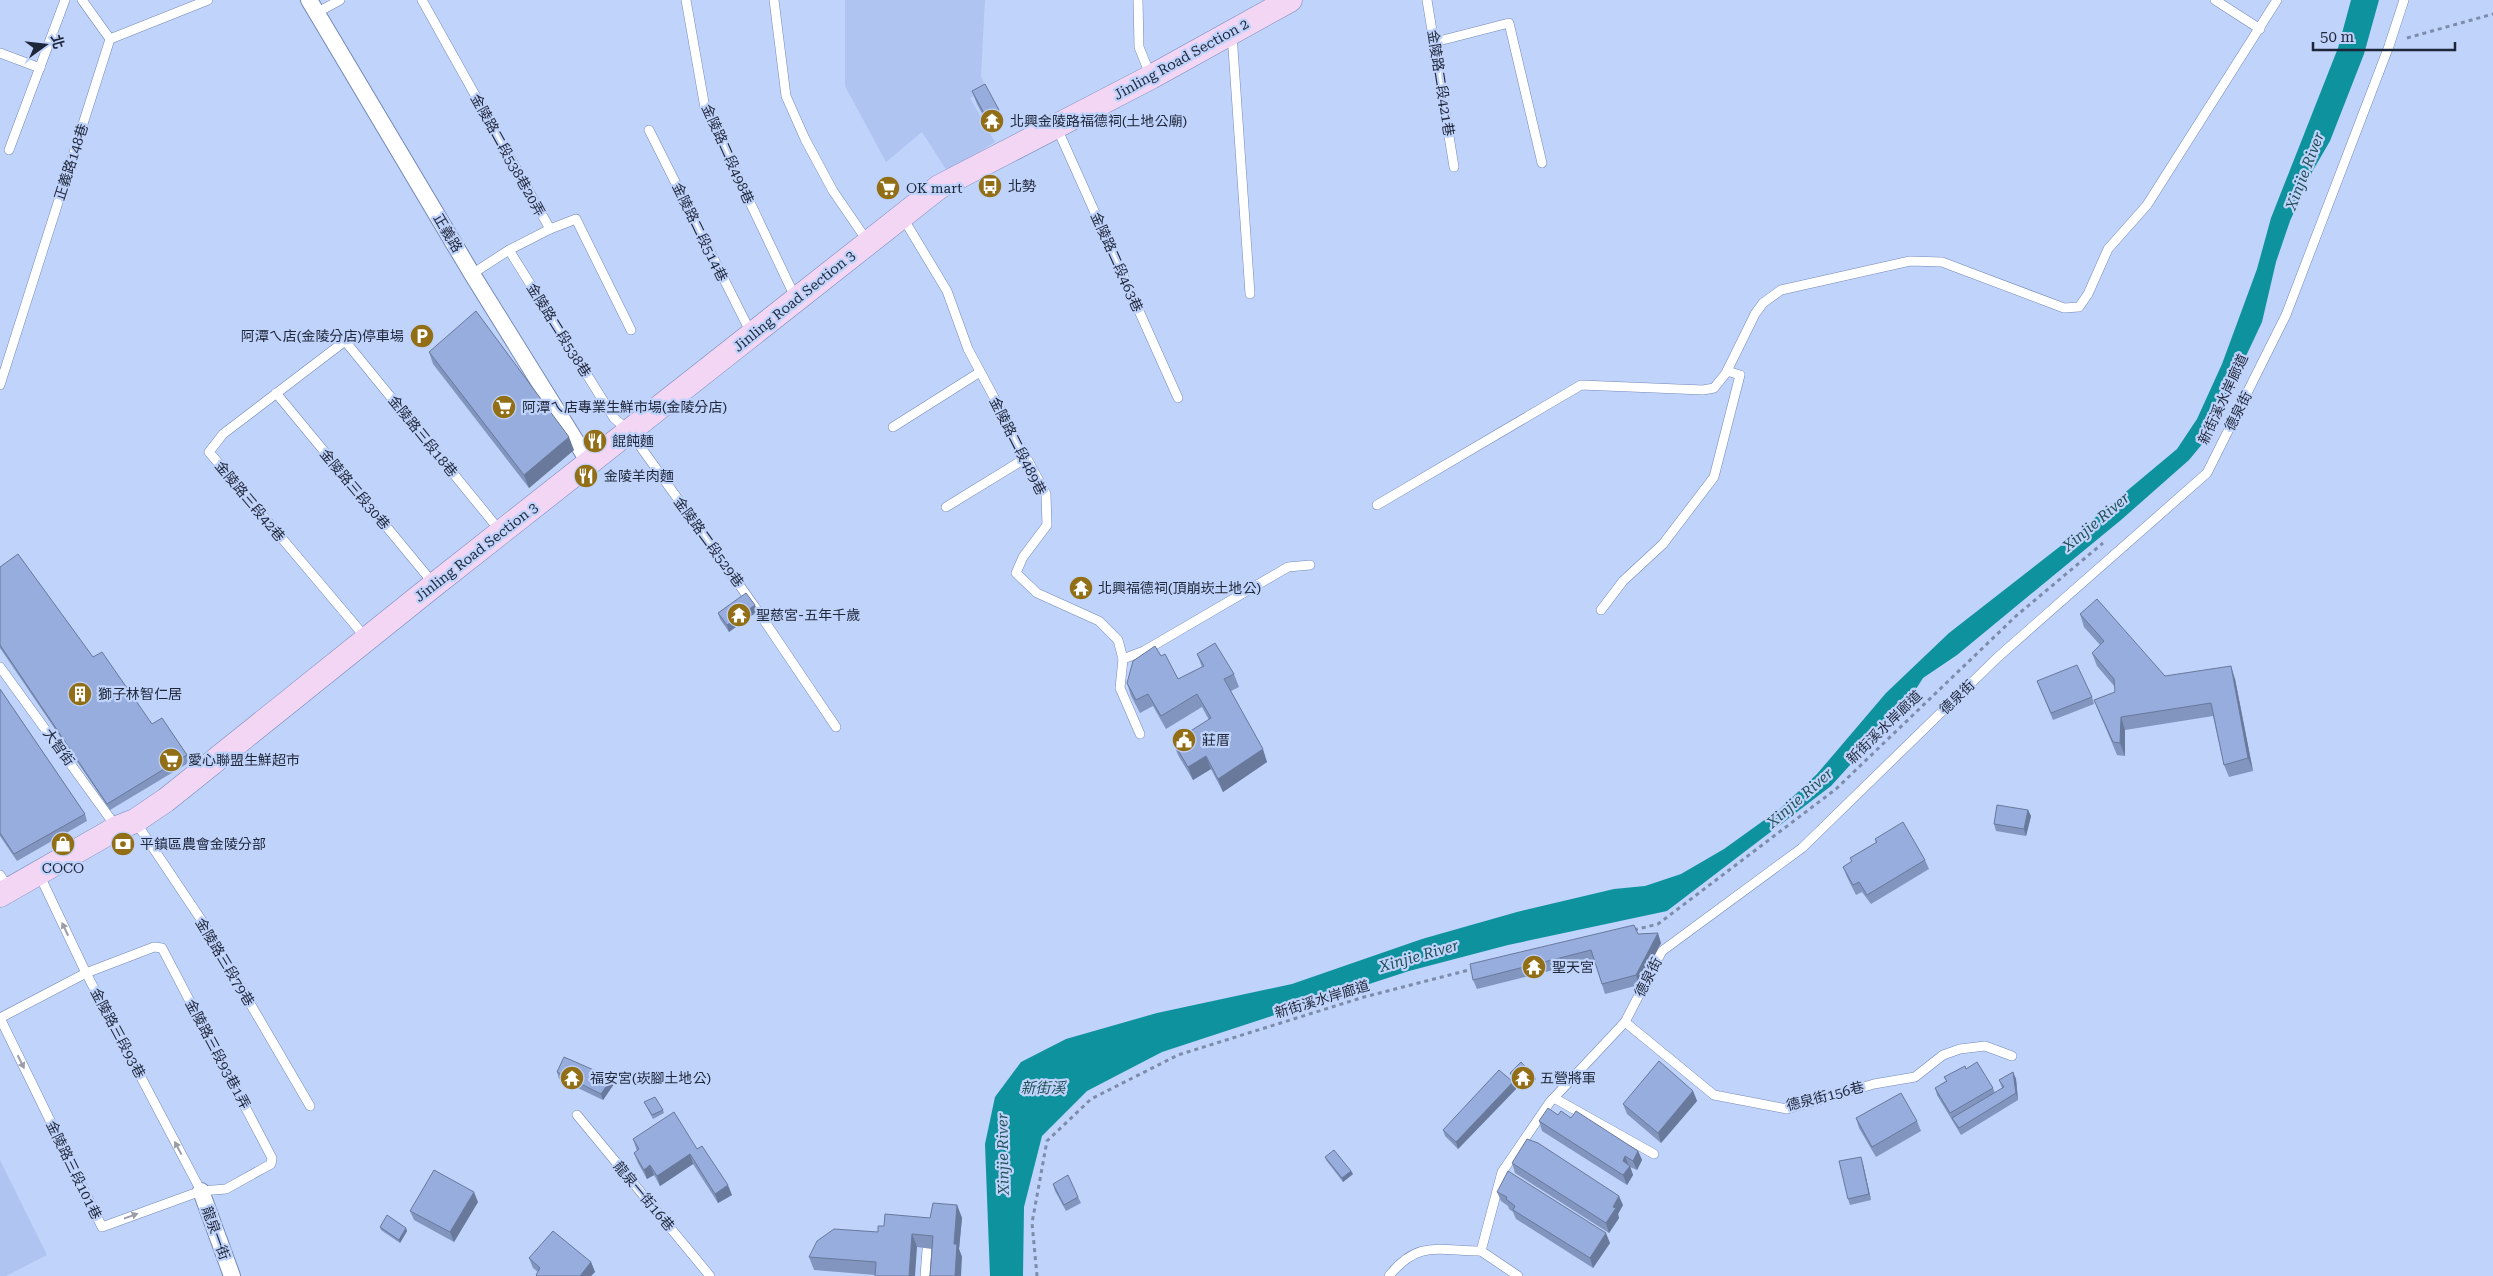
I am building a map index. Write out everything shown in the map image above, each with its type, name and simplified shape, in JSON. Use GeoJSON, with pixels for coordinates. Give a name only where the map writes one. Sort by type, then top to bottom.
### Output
{"type":"FeatureCollection","features":[{"type":"Feature","properties":{"kind":"main road","name":"Jinling Road Section 2"},"geometry":{"type":"LineString","coordinates":[[939,188],[1151,77],[1290,0]]}},
{"type":"Feature","properties":{"kind":"main road","name":"Jinling Road Section 3"},"geometry":{"type":"LineString","coordinates":[[3,887],[39,874],[166,800],[434,584],[590,464],[868,242],[939,188]]}},
{"type":"Feature","properties":{"kind":"street","name":"正義路"},"geometry":{"type":"LineString","coordinates":[[313,6],[472,274],[590,464]]}},
{"type":"Feature","properties":{"kind":"street","name":"龍泉一街"},"geometry":{"type":"LineString","coordinates":[[201,1191],[232,1276]]}},
{"type":"Feature","properties":{"kind":"lane"},"geometry":{"type":"LineString","coordinates":[[9,150],[65,0]]}},
{"type":"Feature","properties":{"kind":"lane"},"geometry":{"type":"LineString","coordinates":[[82,0],[110,39],[208,0]]}},
{"type":"Feature","properties":{"kind":"lane"},"geometry":{"type":"LineString","coordinates":[[313,6],[340,0]]}},
{"type":"Feature","properties":{"kind":"lane","name":"金陵路二段538巷20弄"},"geometry":{"type":"LineString","coordinates":[[422,0],[550,229],[576,219],[631,330]]}},
{"type":"Feature","properties":{"kind":"lane","name":"金陵路二段498巷"},"geometry":{"type":"LineString","coordinates":[[686,0],[705,108],[796,299]]}},
{"type":"Feature","properties":{"kind":"lane"},"geometry":{"type":"LineString","coordinates":[[774,0],[786,96],[805,139],[833,191],[868,242]]}},
{"type":"Feature","properties":{"kind":"lane"},"geometry":{"type":"LineString","coordinates":[[1138,0],[1140,47],[1151,77]]}},
{"type":"Feature","properties":{"kind":"lane","name":"金陵路二段421巷"},"geometry":{"type":"LineString","coordinates":[[1426,0],[1435,42],[1454,167]]}},
{"type":"Feature","properties":{"kind":"lane"},"geometry":{"type":"LineString","coordinates":[[2215,0],[2260,29]]}},
{"type":"Feature","properties":{"kind":"lane"},"geometry":{"type":"LineString","coordinates":[[1376,505],[1581,385],[1703,390],[1714,388],[1727,371],[1755,314],[1763,303],[1781,290],[1910,261],[1942,262],[2064,308],[2079,307],[2088,294],[2108,249],[2147,205],[2277,0]]}},
{"type":"Feature","properties":{"kind":"lane","name":"德泉街"},"geometry":{"type":"LineString","coordinates":[[1481,1251],[1506,1175],[1554,1098],[1625,1022],[1662,950],[1802,848],[1998,657],[2207,472],[2286,315],[2389,46],[2404,0]]}},
{"type":"Feature","properties":{"kind":"lane"},"geometry":{"type":"LineString","coordinates":[[1435,42],[1509,23],[1542,163]]}},
{"type":"Feature","properties":{"kind":"lane"},"geometry":{"type":"LineString","coordinates":[[1232,32],[1250,294]]}},
{"type":"Feature","properties":{"kind":"lane","name":"正義路148巷"},"geometry":{"type":"LineString","coordinates":[[0,385],[110,39]]}},
{"type":"Feature","properties":{"kind":"lane"},"geometry":{"type":"LineString","coordinates":[[0,53],[40,68]]}},
{"type":"Feature","properties":{"kind":"lane","name":"金陵路二段463巷"},"geometry":{"type":"LineString","coordinates":[[1056,126],[1178,398]]}},
{"type":"Feature","properties":{"kind":"lane","name":"金陵路二段514巷"},"geometry":{"type":"LineString","coordinates":[[649,130],[752,335]]}},
{"type":"Feature","properties":{"kind":"lane","name":"金陵路二段489巷"},"geometry":{"type":"LineString","coordinates":[[902,216],[948,291],[968,349],[1046,494],[1047,525],[1023,557],[1016,573],[1037,593],[1099,622],[1118,640],[1122,659]]}},
{"type":"Feature","properties":{"kind":"lane"},"geometry":{"type":"LineString","coordinates":[[472,274],[509,250],[550,229]]}},
{"type":"Feature","properties":{"kind":"lane","name":"金陵路二段538巷"},"geometry":{"type":"LineString","coordinates":[[509,250],[614,418],[630,432]]}},
{"type":"Feature","properties":{"kind":"lane","name":"金陵路三段42巷"},"geometry":{"type":"LineString","coordinates":[[345,341],[223,434],[209,452],[367,639]]}},
{"type":"Feature","properties":{"kind":"lane","name":"金陵路三段18巷"},"geometry":{"type":"LineString","coordinates":[[345,341],[501,532]]}},
{"type":"Feature","properties":{"kind":"lane"},"geometry":{"type":"LineString","coordinates":[[1601,610],[1623,581],[1663,544],[1714,477],[1740,375],[1727,371]]}},
{"type":"Feature","properties":{"kind":"lane"},"geometry":{"type":"LineString","coordinates":[[894,427],[980,372]]}},
{"type":"Feature","properties":{"kind":"lane","name":"金陵路三段30巷"},"geometry":{"type":"LineString","coordinates":[[276,393],[434,584]]}},
{"type":"Feature","properties":{"kind":"lane","name":"金陵路二段529巷"},"geometry":{"type":"LineString","coordinates":[[630,432],[756,606],[836,727]]}},
{"type":"Feature","properties":{"kind":"lane"},"geometry":{"type":"LineString","coordinates":[[946,507],[1026,458]]}},
{"type":"Feature","properties":{"kind":"lane"},"geometry":{"type":"LineString","coordinates":[[1140,734],[1120,688],[1122,659],[1144,651],[1288,567],[1310,565]]}},
{"type":"Feature","properties":{"kind":"lane","name":"大智街"},"geometry":{"type":"LineString","coordinates":[[0,667],[126,824]]}},
{"type":"Feature","properties":{"kind":"lane","name":"金陵路三段79巷"},"geometry":{"type":"LineString","coordinates":[[126,824],[202,921],[310,1106]]}},
{"type":"Feature","properties":{"kind":"lane","name":"金陵路三段93巷"},"geometry":{"type":"LineString","coordinates":[[39,874],[86,973],[201,1191]]}},
{"type":"Feature","properties":{"kind":"lane","name":"金陵路三段93巷1弄"},"geometry":{"type":"LineString","coordinates":[[86,973],[154,947],[162,948],[169,960],[272,1158],[271,1164],[226,1189],[201,1191]]}},
{"type":"Feature","properties":{"kind":"lane"},"geometry":{"type":"LineString","coordinates":[[0,1018],[86,973]]}},
{"type":"Feature","properties":{"kind":"lane","name":"金陵路三段101巷"},"geometry":{"type":"LineString","coordinates":[[0,1018],[102,1227],[201,1191]]}},
{"type":"Feature","properties":{"kind":"lane","name":"德泉街156巷"},"geometry":{"type":"LineString","coordinates":[[1625,1022],[1714,1095],[1787,1109],[1874,1084],[1915,1077],[1943,1055],[1960,1050],[1985,1046],[2012,1056]]}},
{"type":"Feature","properties":{"kind":"lane"},"geometry":{"type":"LineString","coordinates":[[1554,1098],[1654,1154]]}},
{"type":"Feature","properties":{"kind":"lane","name":"龍泉一街16巷"},"geometry":{"type":"LineString","coordinates":[[577,1115],[710,1276]]}},
{"type":"Feature","properties":{"kind":"lane"},"geometry":{"type":"LineString","coordinates":[[1389,1276],[1401,1262],[1426,1248],[1481,1251],[1518,1276]]}},
{"type":"Feature","properties":{"kind":"lane"},"geometry":{"type":"LineString","coordinates":[[925,1276],[927,1250]]}},
{"type":"Feature","properties":{"kind":"path"},"geometry":{"type":"LineString","coordinates":[[2389,46],[2408,37],[2493,14]]}},
{"type":"Feature","properties":{"kind":"path","name":"新街溪水岸廊道"},"geometry":{"type":"LineString","coordinates":[[1631,931],[1658,924],[1836,789],[2016,616],[2108,539]]}},
{"type":"Feature","properties":{"kind":"path","name":"新街溪水岸廊道"},"geometry":{"type":"LineString","coordinates":[[1037,1276],[1032,1223],[1047,1141],[1091,1099],[1178,1055],[1364,997],[1476,968]]}},
{"type":"Feature","properties":{"kind":"shaded area"},"geometry":{"type":"Polygon","coordinates":[[[845,0],[985,0],[981,76],[987,90],[970,98],[995,142],[947,171],[922,132],[886,162],[845,86],[845,0]]]}},
{"type":"Feature","properties":{"kind":"shaded area"},"geometry":{"type":"Polygon","coordinates":[[[0,1160],[47,1255],[6,1276],[0,1276],[0,1160]]]}},
{"type":"Feature","properties":{"kind":"water","name":"新街溪"},"geometry":{"type":"Polygon","coordinates":[[[2351,0],[2379,0],[2364,54],[2330,141],[2312,172],[2290,221],[2276,262],[2262,322],[2208,437],[2189,460],[2121,520],[1957,655],[1923,678],[1909,700],[1831,786],[1667,911],[1508,945],[1409,971],[1162,1052],[1087,1091],[1042,1136],[1024,1207],[1023,1276],[990,1276],[985,1144],[995,1097],[1021,1062],[1066,1039],[1157,1013],[1292,984],[1422,939],[1517,912],[1614,889],[1645,886],[1681,874],[1724,849],[1781,808],[1817,774],[1886,693],[1949,633],[2067,541],[2177,449],[2197,419],[2222,364],[2257,269],[2271,218],[2338,48],[2351,0]]]}},
{"type":"Feature","properties":{"kind":"building"},"geometry":{"type":"Polygon","coordinates":[[[985,84],[999,110],[986,117],[972,91],[985,84]]]}},
{"type":"Feature","properties":{"kind":"building","name":"阿潭ㄟ店專業生鮮市場(金陵分店)"},"geometry":{"type":"Polygon","coordinates":[[[476,311],[569,437],[524,475],[429,352],[476,311]]]}},
{"type":"Feature","properties":{"kind":"building","name":"獅子林智仁居"},"geometry":{"type":"Polygon","coordinates":[[[18,554],[93,657],[102,652],[152,724],[162,718],[187,755],[107,804],[0,645],[0,567],[18,554]]]}},
{"type":"Feature","properties":{"kind":"building"},"geometry":{"type":"Polygon","coordinates":[[[746,593],[755,605],[727,625],[718,613],[746,593]]]}},
{"type":"Feature","properties":{"kind":"building"},"geometry":{"type":"Polygon","coordinates":[[[2097,599],[2165,676],[2231,666],[2248,758],[2224,765],[2211,703],[2121,717],[2120,743],[2113,742],[2094,700],[2115,692],[2114,679],[2092,653],[2104,641],[2080,614],[2097,599]]]}},
{"type":"Feature","properties":{"kind":"building"},"geometry":{"type":"Polygon","coordinates":[[[1215,643],[1234,674],[1224,679],[1263,749],[1218,779],[1206,756],[1188,767],[1173,742],[1211,718],[1197,694],[1161,716],[1148,694],[1136,700],[1127,683],[1133,661],[1155,646],[1161,656],[1165,654],[1178,679],[1204,666],[1197,654],[1215,643]]]}},
{"type":"Feature","properties":{"kind":"building"},"geometry":{"type":"Polygon","coordinates":[[[2077,665],[2092,697],[2051,713],[2037,681],[2077,665]]]}},
{"type":"Feature","properties":{"kind":"building"},"geometry":{"type":"Polygon","coordinates":[[[0,689],[85,814],[14,854],[0,833],[0,689]]]}},
{"type":"Feature","properties":{"kind":"building"},"geometry":{"type":"Polygon","coordinates":[[[1997,805],[2028,810],[2024,829],[1994,824],[1997,805]]]}},
{"type":"Feature","properties":{"kind":"building"},"geometry":{"type":"Polygon","coordinates":[[[1903,822],[1925,860],[1867,895],[1859,882],[1853,885],[1843,867],[1852,861],[1850,858],[1877,842],[1875,839],[1903,822]]]}},
{"type":"Feature","properties":{"kind":"building"},"geometry":{"type":"Polygon","coordinates":[[[1634,925],[1638,934],[1658,933],[1636,975],[1602,984],[1591,950],[1473,980],[1470,964],[1634,925]]]}},
{"type":"Feature","properties":{"kind":"building"},"geometry":{"type":"Polygon","coordinates":[[[564,1057],[612,1078],[601,1094],[557,1072],[564,1057]]]}},
{"type":"Feature","properties":{"kind":"building"},"geometry":{"type":"Polygon","coordinates":[[[1659,1061],[1693,1091],[1658,1133],[1623,1104],[1659,1061]]]}},
{"type":"Feature","properties":{"kind":"building","name":"五營將軍"},"geometry":{"type":"Polygon","coordinates":[[[1521,1062],[1534,1076],[1523,1087],[1510,1073],[1521,1062]]]}},
{"type":"Feature","properties":{"kind":"building"},"geometry":{"type":"Polygon","coordinates":[[[1977,1062],[1993,1088],[1950,1113],[1935,1088],[1947,1081],[1944,1077],[1965,1066],[1966,1069],[1977,1062]]]}},
{"type":"Feature","properties":{"kind":"building"},"geometry":{"type":"Polygon","coordinates":[[[1499,1070],[1513,1082],[1456,1142],[1443,1130],[1499,1070]]]}},
{"type":"Feature","properties":{"kind":"building"},"geometry":{"type":"Polygon","coordinates":[[[2013,1072],[2016,1093],[1959,1128],[1952,1118],[2004,1087],[1999,1080],[2013,1072]]]}},
{"type":"Feature","properties":{"kind":"building"},"geometry":{"type":"Polygon","coordinates":[[[1901,1093],[1917,1121],[1872,1147],[1856,1118],[1901,1093]]]}},
{"type":"Feature","properties":{"kind":"building"},"geometry":{"type":"Polygon","coordinates":[[[655,1097],[663,1110],[652,1115],[644,1102],[655,1097]]]}},
{"type":"Feature","properties":{"kind":"building"},"geometry":{"type":"Polygon","coordinates":[[[1548,1108],[1558,1115],[1561,1111],[1571,1118],[1576,1111],[1638,1151],[1633,1161],[1625,1156],[1623,1161],[1630,1166],[1623,1175],[1539,1121],[1548,1108]]]}},
{"type":"Feature","properties":{"kind":"building"},"geometry":{"type":"Polygon","coordinates":[[[674,1112],[697,1149],[702,1146],[728,1185],[715,1194],[690,1154],[657,1176],[650,1165],[644,1170],[634,1153],[639,1149],[633,1139],[674,1112]]]}},
{"type":"Feature","properties":{"kind":"building"},"geometry":{"type":"Polygon","coordinates":[[[1527,1139],[1538,1143],[1619,1196],[1613,1207],[1616,1208],[1606,1223],[1512,1163],[1527,1139]]]}},
{"type":"Feature","properties":{"kind":"building"},"geometry":{"type":"Polygon","coordinates":[[[1334,1150],[1351,1171],[1342,1178],[1325,1157],[1334,1150]]]}},
{"type":"Feature","properties":{"kind":"building"},"geometry":{"type":"Polygon","coordinates":[[[1861,1157],[1869,1194],[1848,1199],[1839,1161],[1861,1157]]]}},
{"type":"Feature","properties":{"kind":"building"},"geometry":{"type":"Polygon","coordinates":[[[434,1170],[474,1192],[450,1232],[410,1211],[434,1170]]]}},
{"type":"Feature","properties":{"kind":"building"},"geometry":{"type":"Polygon","coordinates":[[[1508,1171],[1606,1233],[1590,1258],[1513,1210],[1515,1206],[1506,1199],[1507,1197],[1497,1192],[1508,1171]]]}},
{"type":"Feature","properties":{"kind":"building"},"geometry":{"type":"Polygon","coordinates":[[[1068,1175],[1078,1197],[1064,1205],[1053,1184],[1068,1175]]]}},
{"type":"Feature","properties":{"kind":"building"},"geometry":{"type":"Polygon","coordinates":[[[933,1203],[957,1205],[954,1244],[957,1244],[955,1276],[930,1276],[933,1236],[912,1234],[909,1276],[875,1276],[876,1262],[809,1257],[817,1241],[834,1229],[878,1232],[878,1226],[884,1226],[885,1214],[930,1218],[933,1203]]]}},
{"type":"Feature","properties":{"kind":"building"},"geometry":{"type":"Polygon","coordinates":[[[387,1215],[406,1228],[399,1240],[380,1227],[387,1215]]]}},
{"type":"Feature","properties":{"kind":"building"},"geometry":{"type":"Polygon","coordinates":[[[553,1231],[591,1262],[580,1276],[536,1275],[540,1268],[529,1258],[553,1231]]]}},
{"type":"Feature","properties":{"kind":"place","name":"北興金陵路福德祠(土地公廟)"},"geometry":{"type":"Point","coordinates":[992,121]}},
{"type":"Feature","properties":{"kind":"place","name":"北勢"},"geometry":{"type":"Point","coordinates":[990,186]}},
{"type":"Feature","properties":{"kind":"place","name":"OK mart"},"geometry":{"type":"Point","coordinates":[888,188]}},
{"type":"Feature","properties":{"kind":"place","name":"阿潭ㄟ店(金陵分店)停車場"},"geometry":{"type":"Point","coordinates":[422,336]}},
{"type":"Feature","properties":{"kind":"place","name":"阿潭ㄟ店專業生鮮市場(金陵分店)"},"geometry":{"type":"Point","coordinates":[504,407]}},
{"type":"Feature","properties":{"kind":"place","name":"餛飩麵"},"geometry":{"type":"Point","coordinates":[595,441]}},
{"type":"Feature","properties":{"kind":"place","name":"金陵羊肉麵"},"geometry":{"type":"Point","coordinates":[586,476]}},
{"type":"Feature","properties":{"kind":"place","name":"北興福德祠(頂崩崁土地公)"},"geometry":{"type":"Point","coordinates":[1081,588]}},
{"type":"Feature","properties":{"kind":"place","name":"聖慈宮-五年千歲"},"geometry":{"type":"Point","coordinates":[739,615]}},
{"type":"Feature","properties":{"kind":"place","name":"獅子林智仁居"},"geometry":{"type":"Point","coordinates":[80,694]}},
{"type":"Feature","properties":{"kind":"place","name":"莊厝"},"geometry":{"type":"Point","coordinates":[1184,740]}},
{"type":"Feature","properties":{"kind":"place","name":"愛心聯盟生鮮超市"},"geometry":{"type":"Point","coordinates":[171,760]}},
{"type":"Feature","properties":{"kind":"place","name":"COCO"},"geometry":{"type":"Point","coordinates":[63,844]}},
{"type":"Feature","properties":{"kind":"place","name":"平鎮區農會金陵分部"},"geometry":{"type":"Point","coordinates":[123,844]}},
{"type":"Feature","properties":{"kind":"place","name":"聖天宮"},"geometry":{"type":"Point","coordinates":[1534,967]}},
{"type":"Feature","properties":{"kind":"place","name":"福安宮(崁腳土地公)"},"geometry":{"type":"Point","coordinates":[572,1078]}},
{"type":"Feature","properties":{"kind":"place","name":"五營將軍"},"geometry":{"type":"Point","coordinates":[1523,1078]}},
{"type":"Feature","properties":{"kind":"water label","name":"Xinjie River"},"geometry":{"type":"Point","coordinates":[2305,171]}},
{"type":"Feature","properties":{"kind":"water label","name":"Xinjie River"},"geometry":{"type":"Point","coordinates":[2096,522]}},
{"type":"Feature","properties":{"kind":"water label","name":"Xinjie River"},"geometry":{"type":"Point","coordinates":[1800,798]}},
{"type":"Feature","properties":{"kind":"water label","name":"Xinjie River"},"geometry":{"type":"Point","coordinates":[1419,956]}},
{"type":"Feature","properties":{"kind":"water label","name":"Xinjie River"},"geometry":{"type":"Point","coordinates":[1003,1154]}}]}
